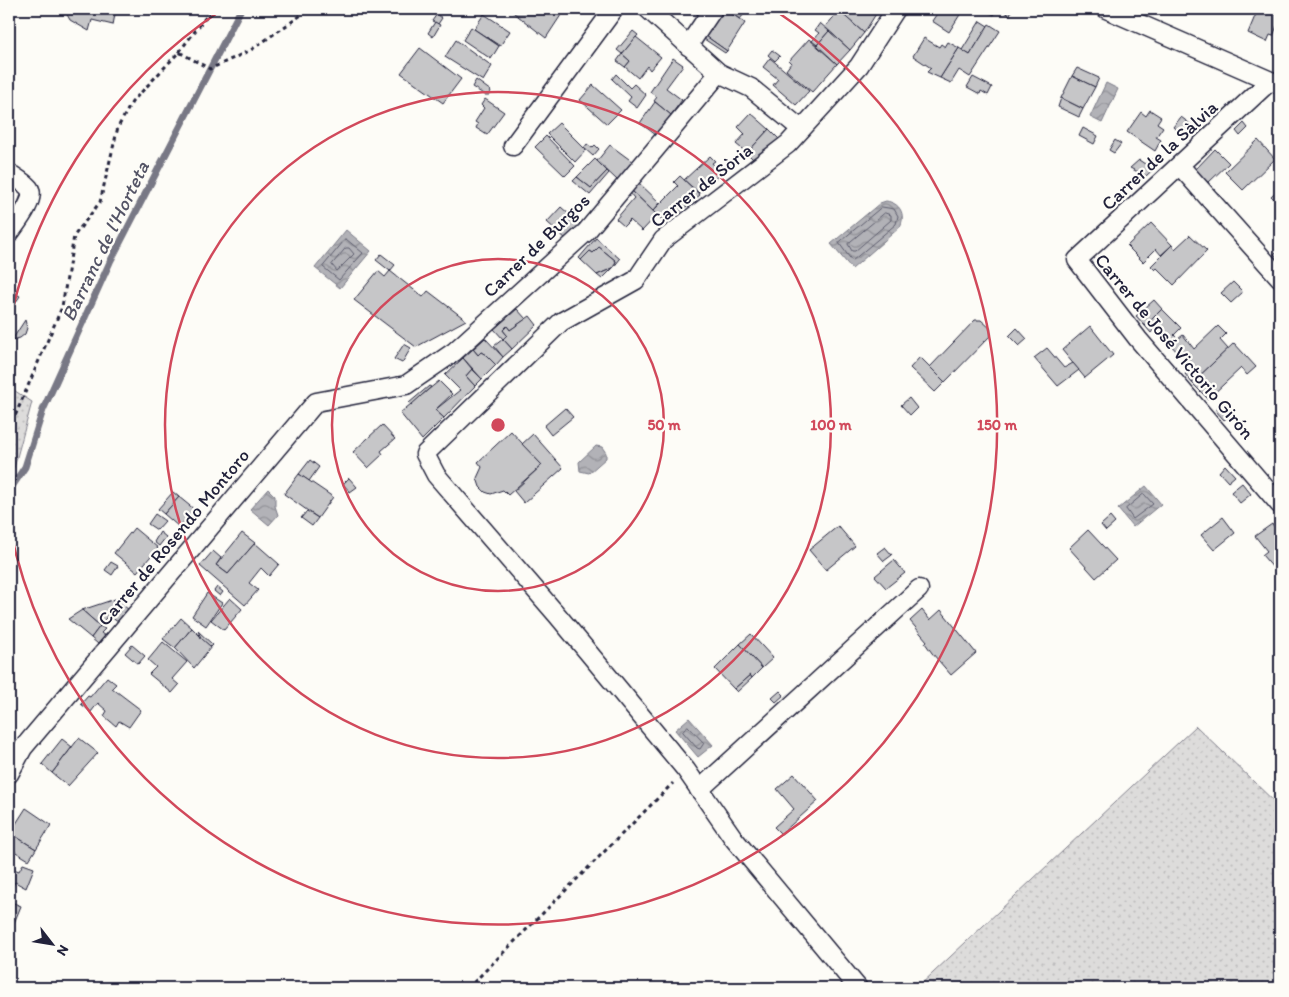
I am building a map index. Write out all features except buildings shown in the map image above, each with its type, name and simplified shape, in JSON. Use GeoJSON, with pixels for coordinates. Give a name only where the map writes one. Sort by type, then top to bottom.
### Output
{"type":"FeatureCollection","features":[{"type":"Feature","properties":{"kind":"street"},"geometry":{"type":"LineString","coordinates":[[513,146],[614,9]]}},
{"type":"Feature","properties":{"kind":"street"},"geometry":{"type":"LineString","coordinates":[[648,9],[719,73],[751,88],[800,129]]}},
{"type":"Feature","properties":{"kind":"street"},"geometry":{"type":"LineString","coordinates":[[688,46],[714,9]]}},
{"type":"Feature","properties":{"kind":"street","name":"Carrer de Sòria"},"geometry":{"type":"LineString","coordinates":[[686,770],[558,616],[436,475],[425,454],[561,322],[636,280],[663,240],[771,157],[859,66],[896,9]]}},
{"type":"Feature","properties":{"kind":"street"},"geometry":{"type":"LineString","coordinates":[[1106,9],[1275,83]]}},
{"type":"Feature","properties":{"kind":"street","name":"Carrer de Burgos"},"geometry":{"type":"LineString","coordinates":[[406,385],[454,352],[586,232],[719,73]]}},
{"type":"Feature","properties":{"kind":"street","name":"Carrer de la Sàlvia"},"geometry":{"type":"LineString","coordinates":[[1077,260],[1275,83]]}},
{"type":"Feature","properties":{"kind":"street"},"geometry":{"type":"LineString","coordinates":[[1180,166],[1280,278]]}},
{"type":"Feature","properties":{"kind":"street"},"geometry":{"type":"LineString","coordinates":[[9,173],[29,188],[31,194],[28,205],[9,234]]}},
{"type":"Feature","properties":{"kind":"street","name":"Carrer de José Victorio Girón"},"geometry":{"type":"LineString","coordinates":[[1077,260],[1132,332],[1280,505]]}},
{"type":"Feature","properties":{"kind":"street","name":"Carrer de Rosendo Montoro"},"geometry":{"type":"LineString","coordinates":[[9,774],[23,748],[316,402],[406,385]]}},
{"type":"Feature","properties":{"kind":"street"},"geometry":{"type":"LineString","coordinates":[[699,790],[919,589]]}},
{"type":"Feature","properties":{"kind":"street"},"geometry":{"type":"LineString","coordinates":[[686,770],[734,839],[858,988]]}},
{"type":"Feature","properties":{"kind":"path"},"geometry":{"type":"LineString","coordinates":[[9,430],[62,307],[74,236],[100,202],[118,126],[132,102],[180,52],[212,9]]}},
{"type":"Feature","properties":{"kind":"path"},"geometry":{"type":"LineString","coordinates":[[180,52],[210,69],[251,50],[310,9]]}},
{"type":"Feature","properties":{"kind":"path"},"geometry":{"type":"LineString","coordinates":[[468,988],[686,770]]}},
{"type":"Feature","properties":{"kind":"shaded area"},"geometry":{"type":"Polygon","coordinates":[[[9,387],[32,402],[14,468],[9,476],[9,387]]]}},
{"type":"Feature","properties":{"kind":"shaded area"},"geometry":{"type":"Polygon","coordinates":[[[1196,726],[1280,807],[1280,988],[917,988],[1196,726]]]}},
{"type":"Feature","properties":{"kind":"water"},"geometry":{"type":"Polygon","coordinates":[[[1106,83],[1118,89],[1102,123],[1090,117],[1106,83]]]}},
{"type":"Feature","properties":{"kind":"water"},"geometry":{"type":"Polygon","coordinates":[[[886,201],[895,204],[900,210],[902,222],[900,227],[852,269],[831,244],[880,203],[886,201]]]}},
{"type":"Feature","properties":{"kind":"water"},"geometry":{"type":"Polygon","coordinates":[[[346,230],[371,251],[340,288],[315,268],[346,230]]]}},
{"type":"Feature","properties":{"kind":"water"},"geometry":{"type":"Polygon","coordinates":[[[596,446],[602,447],[606,453],[606,458],[589,473],[580,471],[579,462],[596,446]]]}},
{"type":"Feature","properties":{"kind":"water"},"geometry":{"type":"Polygon","coordinates":[[[1146,486],[1161,504],[1133,527],[1118,509],[1146,486]]]}},
{"type":"Feature","properties":{"kind":"water"},"geometry":{"type":"Polygon","coordinates":[[[268,489],[275,496],[275,506],[278,515],[269,525],[250,509],[268,489]]]}},
{"type":"Feature","properties":{"kind":"water"},"geometry":{"type":"Polygon","coordinates":[[[689,718],[713,745],[698,757],[675,730],[689,718]]]}},
{"type":"Feature","properties":{"kind":"waterway","name":"Barranc de l'Horteta"},"geometry":{"type":"LineString","coordinates":[[9,491],[25,467],[43,410],[110,262],[241,9]]}}]}
